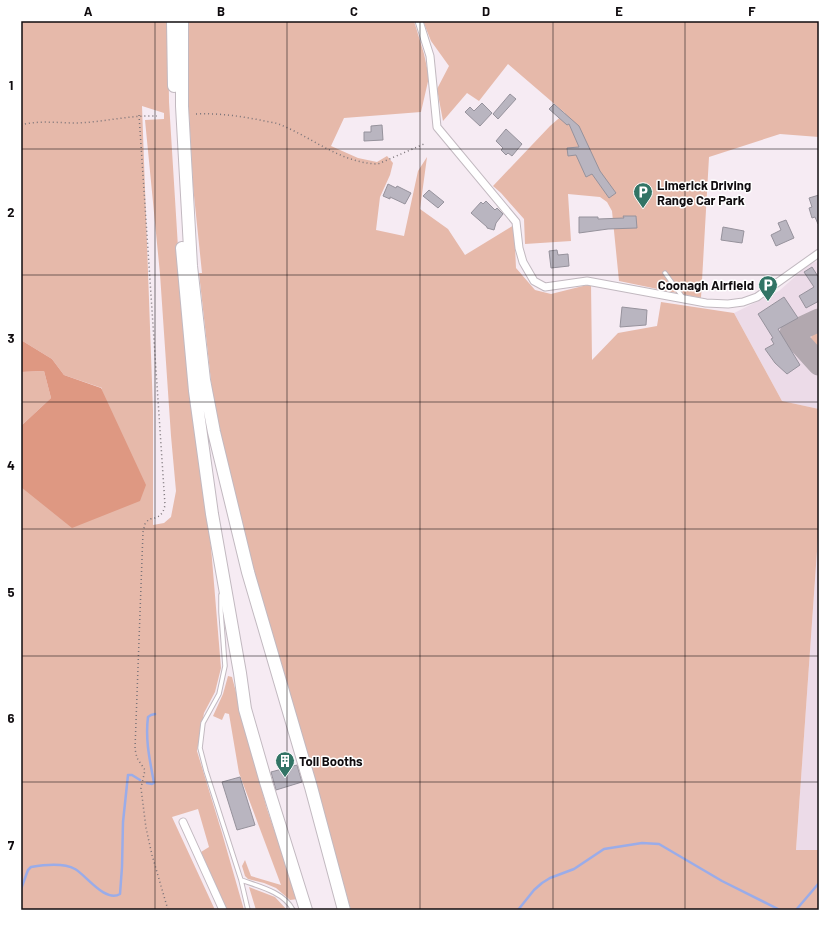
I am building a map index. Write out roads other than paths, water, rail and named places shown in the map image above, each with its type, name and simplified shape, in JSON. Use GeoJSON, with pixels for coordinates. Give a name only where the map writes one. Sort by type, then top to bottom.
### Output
{"type":"FeatureCollection","features":[{"type":"Feature","properties":{"kind":"highway"},"geometry":{"type":"LineString","coordinates":[[173,21],[174,101],[183,267],[195,391],[212,514],[245,709],[306,910]]}},
{"type":"Feature","properties":{"kind":"highway"},"geometry":{"type":"LineString","coordinates":[[182,21],[182,106],[191,266],[204,380],[214,432],[248,572],[311,787],[344,910]]}},
{"type":"Feature","properties":{"kind":"street"},"geometry":{"type":"LineString","coordinates":[[419,21],[430,56],[437,127],[516,222],[519,248],[523,262],[534,281],[544,287],[587,281],[685,300],[718,304],[743,302],[757,297],[819,254]]}},
{"type":"Feature","properties":{"kind":"street"},"geometry":{"type":"LineString","coordinates":[[183,822],[223,910]]}},
{"type":"Feature","properties":{"kind":"lane"},"geometry":{"type":"LineString","coordinates":[[665,273],[685,300]]}},
{"type":"Feature","properties":{"kind":"lane"},"geometry":{"type":"LineString","coordinates":[[221,565],[221,612],[225,666],[219,694],[203,723],[200,748],[241,880],[248,910]]}},
{"type":"Feature","properties":{"kind":"lane"},"geometry":{"type":"LineString","coordinates":[[241,880],[268,889],[290,904],[293,910]]}},
{"type":"Feature","properties":{"kind":"waterway"},"geometry":{"type":"LineString","coordinates":[[147,783],[154,783],[148,750],[147,726],[148,717],[155,714]]}},
{"type":"Feature","properties":{"kind":"waterway"},"geometry":{"type":"LineString","coordinates":[[21,889],[28,870],[31,867],[59,865],[75,869],[102,892],[108,895],[114,896],[120,894],[123,822],[128,775],[132,775],[140,780]]}},
{"type":"Feature","properties":{"kind":"waterway"},"geometry":{"type":"LineString","coordinates":[[518,910],[534,890],[550,878],[574,869],[604,849],[642,843],[659,844],[722,881],[780,910]]}},
{"type":"Feature","properties":{"kind":"waterway"},"geometry":{"type":"LineString","coordinates":[[796,910],[819,883]]}},
{"type":"Feature","properties":{"kind":"place","name":"Limerick Driving Range Car Park"},"geometry":{"type":"Point","coordinates":[643,209]}},
{"type":"Feature","properties":{"kind":"place","name":"Coonagh Airfield"},"geometry":{"type":"Point","coordinates":[768,302]}},
{"type":"Feature","properties":{"kind":"place","name":"Toll Booths"},"geometry":{"type":"Point","coordinates":[285,778]}}]}
